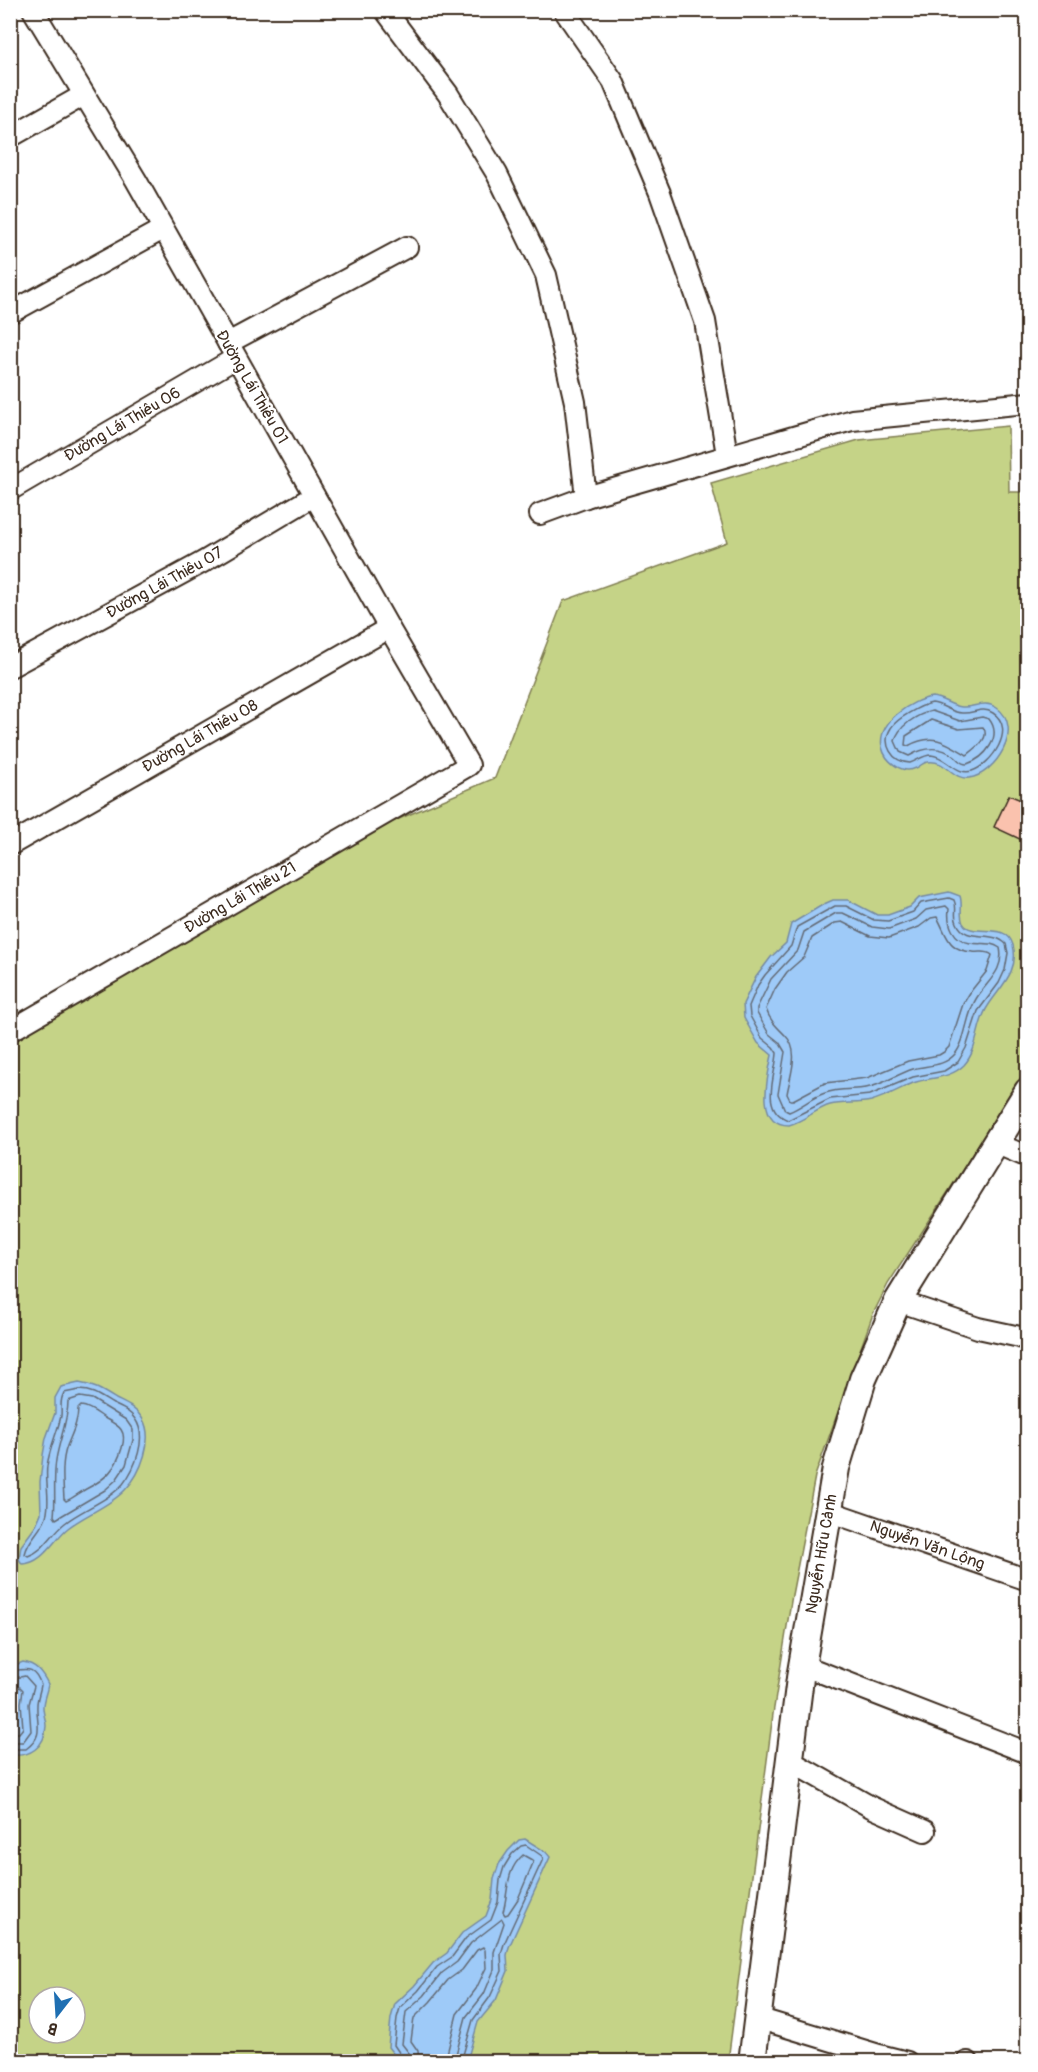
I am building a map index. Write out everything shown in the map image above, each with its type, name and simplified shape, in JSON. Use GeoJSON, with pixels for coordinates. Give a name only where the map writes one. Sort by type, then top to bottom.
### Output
{"type":"FeatureCollection","features":[{"type":"Feature","properties":{"kind":"street","name":"Đường Lái Thiêu 01"},"geometry":{"type":"LineString","coordinates":[[33,10],[136,180],[469,765]]}},
{"type":"Feature","properties":{"kind":"street"},"geometry":{"type":"LineString","coordinates":[[385,10],[448,94],[497,174],[546,275],[574,402],[586,497]]}},
{"type":"Feature","properties":{"kind":"street"},"geometry":{"type":"LineString","coordinates":[[564,10],[614,81],[660,193],[705,321],[727,455]]}},
{"type":"Feature","properties":{"kind":"street"},"geometry":{"type":"LineString","coordinates":[[10,137],[84,95]]}},
{"type":"Feature","properties":{"kind":"street"},"geometry":{"type":"LineString","coordinates":[[10,313],[163,229]]}},
{"type":"Feature","properties":{"kind":"street","name":"Đường Lái Thiêu 06"},"geometry":{"type":"LineString","coordinates":[[10,490],[232,350],[407,247]]}},
{"type":"Feature","properties":{"kind":"street"},"geometry":{"type":"LineString","coordinates":[[540,514],[586,497],[852,420],[1028,403]]}},
{"type":"Feature","properties":{"kind":"street","name":"Đường Lái Thiêu 07"},"geometry":{"type":"LineString","coordinates":[[10,667],[203,562],[314,496]]}},
{"type":"Feature","properties":{"kind":"street","name":"Đường Lái Thiêu 08"},"geometry":{"type":"LineString","coordinates":[[10,845],[389,628]]}},
{"type":"Feature","properties":{"kind":"street","name":"Đường Lái Thiêu 21"},"geometry":{"type":"LineString","coordinates":[[10,1031],[469,765]]}},
{"type":"Feature","properties":{"kind":"street","name":"Nguyễn Hữu Cảnh"},"geometry":{"type":"LineString","coordinates":[[752,2061],[802,1665],[836,1468],[863,1379],[898,1300],[1028,1091]]}},
{"type":"Feature","properties":{"kind":"street"},"geometry":{"type":"LineString","coordinates":[[995,1143],[1028,1157]]}},
{"type":"Feature","properties":{"kind":"street"},"geometry":{"type":"LineString","coordinates":[[898,1300],[978,1328],[1020,1337],[1028,1341]]}},
{"type":"Feature","properties":{"kind":"street","name":"Nguyễn Văn Lộng"},"geometry":{"type":"LineString","coordinates":[[828,1511],[1028,1580]]}},
{"type":"Feature","properties":{"kind":"street"},"geometry":{"type":"LineString","coordinates":[[802,1665],[1028,1753]]}},
{"type":"Feature","properties":{"kind":"street"},"geometry":{"type":"LineString","coordinates":[[790,1761],[871,1807],[925,1831]]}},
{"type":"Feature","properties":{"kind":"street"},"geometry":{"type":"LineString","coordinates":[[757,2018],[879,2055],[907,2061]]}},
{"type":"Feature","properties":{"kind":"green space"},"geometry":{"type":"Polygon","coordinates":[[[1008,426],[1009,492],[1028,492],[1027,1068],[888,1284],[873,1314],[815,1476],[792,1595],[773,1714],[728,2061],[11,2061],[10,1043],[380,827],[495,778],[563,601],[727,542],[711,483],[859,440],[1008,426]]]}},
{"type":"Feature","properties":{"kind":"water"},"geometry":{"type":"Polygon","coordinates":[[[932,697],[962,707],[992,705],[1005,717],[1008,727],[1007,738],[997,760],[988,769],[979,775],[963,778],[934,762],[926,762],[911,770],[905,770],[890,762],[882,747],[882,738],[890,721],[906,708],[932,697]]]}},
{"type":"Feature","properties":{"kind":"water"},"geometry":{"type":"Polygon","coordinates":[[[949,892],[960,896],[962,920],[967,928],[1004,933],[1013,945],[1014,963],[1011,971],[984,1013],[969,1059],[953,1073],[913,1083],[877,1099],[830,1105],[789,1125],[778,1123],[771,1117],[766,1098],[772,1055],[758,1043],[744,1018],[743,1004],[756,977],[771,957],[786,943],[791,924],[833,900],[848,900],[877,915],[888,915],[910,907],[919,898],[949,892]]]}},
{"type":"Feature","properties":{"kind":"water"},"geometry":{"type":"Polygon","coordinates":[[[79,1383],[103,1391],[140,1415],[146,1426],[147,1435],[144,1456],[131,1483],[119,1496],[68,1528],[42,1556],[22,1564],[19,1559],[21,1546],[35,1527],[41,1513],[40,1482],[43,1455],[55,1413],[55,1398],[61,1387],[79,1383]]]}},
{"type":"Feature","properties":{"kind":"water"},"geometry":{"type":"Polygon","coordinates":[[[23,1662],[38,1669],[48,1684],[43,1707],[45,1734],[35,1750],[30,1753],[11,1755],[10,1667],[23,1662]]]}},
{"type":"Feature","properties":{"kind":"water"},"geometry":{"type":"Polygon","coordinates":[[[525,1839],[550,1857],[509,1947],[508,1971],[496,2000],[478,2022],[467,2061],[398,2060],[388,2047],[395,2004],[433,1963],[447,1953],[462,1933],[486,1916],[492,1900],[494,1879],[499,1864],[519,1840],[525,1839]]]}},
{"type":"Feature","properties":{"kind":"building"},"geometry":{"type":"Polygon","coordinates":[[[1009,795],[1028,803],[1028,827],[1022,840],[994,827],[1009,795]]]}}]}
